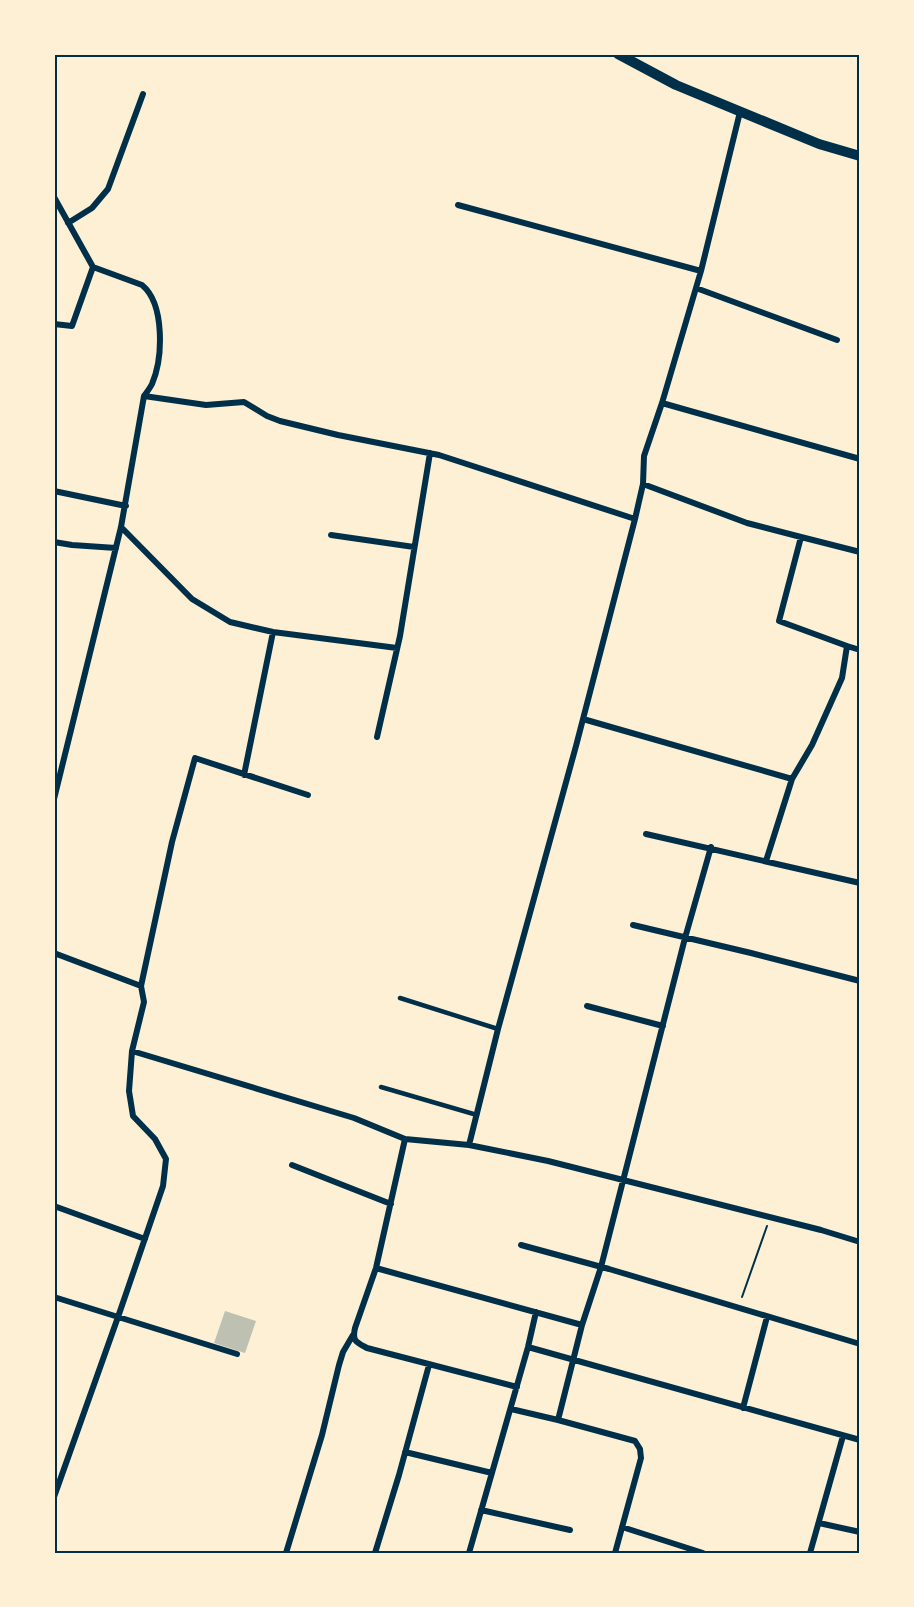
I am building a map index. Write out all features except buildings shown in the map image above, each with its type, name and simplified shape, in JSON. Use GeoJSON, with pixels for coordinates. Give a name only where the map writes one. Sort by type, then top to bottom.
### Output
{"type":"FeatureCollection","features":[{"type":"Feature","properties":{"kind":"street"},"geometry":{"type":"LineString","coordinates":[[618,54],[676,85],[740,112],[819,144],[860,156]]}},
{"type":"Feature","properties":{"kind":"street"},"geometry":{"type":"LineString","coordinates":[[68,223],[92,208],[108,189],[143,94]]}},
{"type":"Feature","properties":{"kind":"street"},"geometry":{"type":"LineString","coordinates":[[469,1145],[644,484],[644,456],[696,288],[740,112]]}},
{"type":"Feature","properties":{"kind":"street"},"geometry":{"type":"LineString","coordinates":[[54,197],[93,267],[142,285],[148,290],[156,308],[159,335],[158,356],[152,384],[144,396],[126,506],[54,799]]}},
{"type":"Feature","properties":{"kind":"street"},"geometry":{"type":"LineString","coordinates":[[458,205],[700,271]]}},
{"type":"Feature","properties":{"kind":"street"},"geometry":{"type":"LineString","coordinates":[[54,324],[72,326],[93,267]]}},
{"type":"Feature","properties":{"kind":"street"},"geometry":{"type":"LineString","coordinates":[[696,288],[837,340]]}},
{"type":"Feature","properties":{"kind":"street"},"geometry":{"type":"LineString","coordinates":[[144,396],[206,405],[244,402],[280,421],[430,453],[635,519]]}},
{"type":"Feature","properties":{"kind":"street"},"geometry":{"type":"LineString","coordinates":[[662,403],[860,459]]}},
{"type":"Feature","properties":{"kind":"street"},"geometry":{"type":"LineString","coordinates":[[377,737],[397,648],[430,453]]}},
{"type":"Feature","properties":{"kind":"street"},"geometry":{"type":"LineString","coordinates":[[644,484],[747,523],[860,552]]}},
{"type":"Feature","properties":{"kind":"street"},"geometry":{"type":"LineString","coordinates":[[54,491],[126,506]]}},
{"type":"Feature","properties":{"kind":"street"},"geometry":{"type":"LineString","coordinates":[[121,527],[192,599],[230,622],[273,632],[397,648]]}},
{"type":"Feature","properties":{"kind":"street"},"geometry":{"type":"LineString","coordinates":[[331,535],[414,547]]}},
{"type":"Feature","properties":{"kind":"street"},"geometry":{"type":"LineString","coordinates":[[801,537],[779,621],[860,650]]}},
{"type":"Feature","properties":{"kind":"street"},"geometry":{"type":"LineString","coordinates":[[54,542],[116,548]]}},
{"type":"Feature","properties":{"kind":"street"},"geometry":{"type":"LineString","coordinates":[[244,775],[273,632]]}},
{"type":"Feature","properties":{"kind":"street"},"geometry":{"type":"LineString","coordinates":[[766,861],[792,779],[812,745],[842,678],[847,646]]}},
{"type":"Feature","properties":{"kind":"street"},"geometry":{"type":"LineString","coordinates":[[583,719],[792,779]]}},
{"type":"Feature","properties":{"kind":"street"},"geometry":{"type":"LineString","coordinates":[[54,1495],[163,1186],[166,1159],[155,1138],[133,1116],[129,1091],[132,1052],[144,1002],[141,986],[172,842],[195,758],[308,795]]}},
{"type":"Feature","properties":{"kind":"street"},"geometry":{"type":"LineString","coordinates":[[646,834],[860,883]]}},
{"type":"Feature","properties":{"kind":"street"},"geometry":{"type":"LineString","coordinates":[[558,1419],[582,1325],[602,1267],[685,938],[711,848]]}},
{"type":"Feature","properties":{"kind":"street"},"geometry":{"type":"LineString","coordinates":[[633,925],[860,981]]}},
{"type":"Feature","properties":{"kind":"street"},"geometry":{"type":"LineString","coordinates":[[54,952],[141,986]]}},
{"type":"Feature","properties":{"kind":"street"},"geometry":{"type":"LineString","coordinates":[[587,1006],[663,1026]]}},
{"type":"Feature","properties":{"kind":"street"},"geometry":{"type":"LineString","coordinates":[[132,1052],[354,1118],[405,1139],[469,1145],[513,1153],[821,1230],[860,1242]]}},
{"type":"Feature","properties":{"kind":"street"},"geometry":{"type":"LineString","coordinates":[[286,1553],[322,1435],[343,1352],[353,1335],[376,1268],[405,1139]]}},
{"type":"Feature","properties":{"kind":"street"},"geometry":{"type":"LineString","coordinates":[[292,1165],[391,1204]]}},
{"type":"Feature","properties":{"kind":"street"},"geometry":{"type":"LineString","coordinates":[[54,1206],[145,1239]]}},
{"type":"Feature","properties":{"kind":"street"},"geometry":{"type":"LineString","coordinates":[[521,1245],[860,1344]]}},
{"type":"Feature","properties":{"kind":"street"},"geometry":{"type":"LineString","coordinates":[[376,1268],[582,1325]]}},
{"type":"Feature","properties":{"kind":"street"},"geometry":{"type":"LineString","coordinates":[[54,1297],[237,1354]]}},
{"type":"Feature","properties":{"kind":"street"},"geometry":{"type":"LineString","coordinates":[[469,1553],[536,1312]]}},
{"type":"Feature","properties":{"kind":"street"},"geometry":{"type":"LineString","coordinates":[[742,1408],[767,1317]]}},
{"type":"Feature","properties":{"kind":"street"},"geometry":{"type":"LineString","coordinates":[[353,1335],[356,1342],[367,1348],[517,1387]]}},
{"type":"Feature","properties":{"kind":"street"},"geometry":{"type":"LineString","coordinates":[[528,1347],[860,1440]]}},
{"type":"Feature","properties":{"kind":"street"},"geometry":{"type":"LineString","coordinates":[[375,1553],[429,1365]]}},
{"type":"Feature","properties":{"kind":"street"},"geometry":{"type":"LineString","coordinates":[[510,1409],[558,1419],[635,1441],[640,1449],[641,1458],[615,1553]]}},
{"type":"Feature","properties":{"kind":"street"},"geometry":{"type":"LineString","coordinates":[[810,1553],[843,1436]]}},
{"type":"Feature","properties":{"kind":"street"},"geometry":{"type":"LineString","coordinates":[[405,1452],[492,1473]]}},
{"type":"Feature","properties":{"kind":"street"},"geometry":{"type":"LineString","coordinates":[[481,1510],[570,1530]]}},
{"type":"Feature","properties":{"kind":"street"},"geometry":{"type":"LineString","coordinates":[[819,1523],[860,1532]]}},
{"type":"Feature","properties":{"kind":"street"},"geometry":{"type":"LineString","coordinates":[[622,1527],[703,1553]]}},
{"type":"Feature","properties":{"kind":"lane"},"geometry":{"type":"LineString","coordinates":[[400,998],[498,1029]]}},
{"type":"Feature","properties":{"kind":"lane"},"geometry":{"type":"LineString","coordinates":[[381,1087],[477,1115]]}},
{"type":"Feature","properties":{"kind":"path"},"geometry":{"type":"LineString","coordinates":[[738,1308],[770,1217]]}}]}
